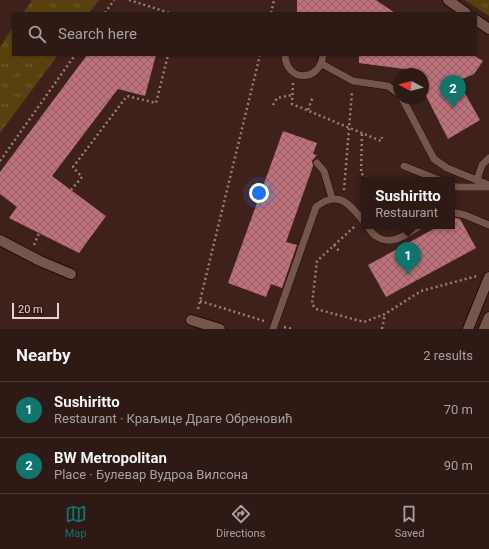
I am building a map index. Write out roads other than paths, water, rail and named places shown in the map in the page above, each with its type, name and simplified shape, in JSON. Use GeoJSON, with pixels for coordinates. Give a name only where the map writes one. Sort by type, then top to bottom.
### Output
{"type":"FeatureCollection","features":[{"type":"Feature","properties":{"kind":"street"},"geometry":{"type":"LineString","coordinates":[[448,0],[465,12]]}},
{"type":"Feature","properties":{"kind":"street"},"geometry":{"type":"LineString","coordinates":[[477,21],[489,29]]}},
{"type":"Feature","properties":{"kind":"street"},"geometry":{"type":"LineString","coordinates":[[0,240],[40,261],[71,274]]}},
{"type":"Feature","properties":{"kind":"street"},"geometry":{"type":"LineString","coordinates":[[468,329],[489,277]]}},
{"type":"Feature","properties":{"kind":"street"},"geometry":{"type":"LineString","coordinates":[[484,329],[489,317]]}},
{"type":"Feature","properties":{"kind":"street"},"geometry":{"type":"LineString","coordinates":[[191,320],[220,329]]}},
{"type":"Feature","properties":{"kind":"lane"},"geometry":{"type":"LineString","coordinates":[[285,56],[286,64],[294,73],[305,76],[315,72],[322,64],[323,56]]}},
{"type":"Feature","properties":{"kind":"lane"},"geometry":{"type":"LineString","coordinates":[[322,64],[353,81],[388,86],[393,90]]}},
{"type":"Feature","properties":{"kind":"lane"},"geometry":{"type":"LineString","coordinates":[[405,104],[434,159],[447,168],[489,186]]}},
{"type":"Feature","properties":{"kind":"lane"},"geometry":{"type":"LineString","coordinates":[[476,180],[482,165],[489,158]]}},
{"type":"Feature","properties":{"kind":"lane"},"geometry":{"type":"LineString","coordinates":[[317,163],[324,171],[332,198]]}},
{"type":"Feature","properties":{"kind":"lane"},"geometry":{"type":"LineString","coordinates":[[404,166],[432,177]]}},
{"type":"Feature","properties":{"kind":"lane"},"geometry":{"type":"LineString","coordinates":[[455,187],[489,186]]}},
{"type":"Feature","properties":{"kind":"lane"},"geometry":{"type":"LineString","coordinates":[[274,326],[316,207],[324,201],[332,198],[343,201],[351,206],[361,218]]}},
{"type":"Feature","properties":{"kind":"lane"},"geometry":{"type":"LineString","coordinates":[[455,213],[465,215],[489,225]]}},
{"type":"Feature","properties":{"kind":"lane"},"geometry":{"type":"LineString","coordinates":[[370,229],[376,236],[388,241],[401,238],[415,229]]}},
{"type":"Feature","properties":{"kind":"place","name":"BW Metropolitan"},"geometry":{"type":"Point","coordinates":[453,108]}},
{"type":"Feature","properties":{"kind":"place","name":"Sushiritto"},"geometry":{"type":"Point","coordinates":[408,275]}}]}
